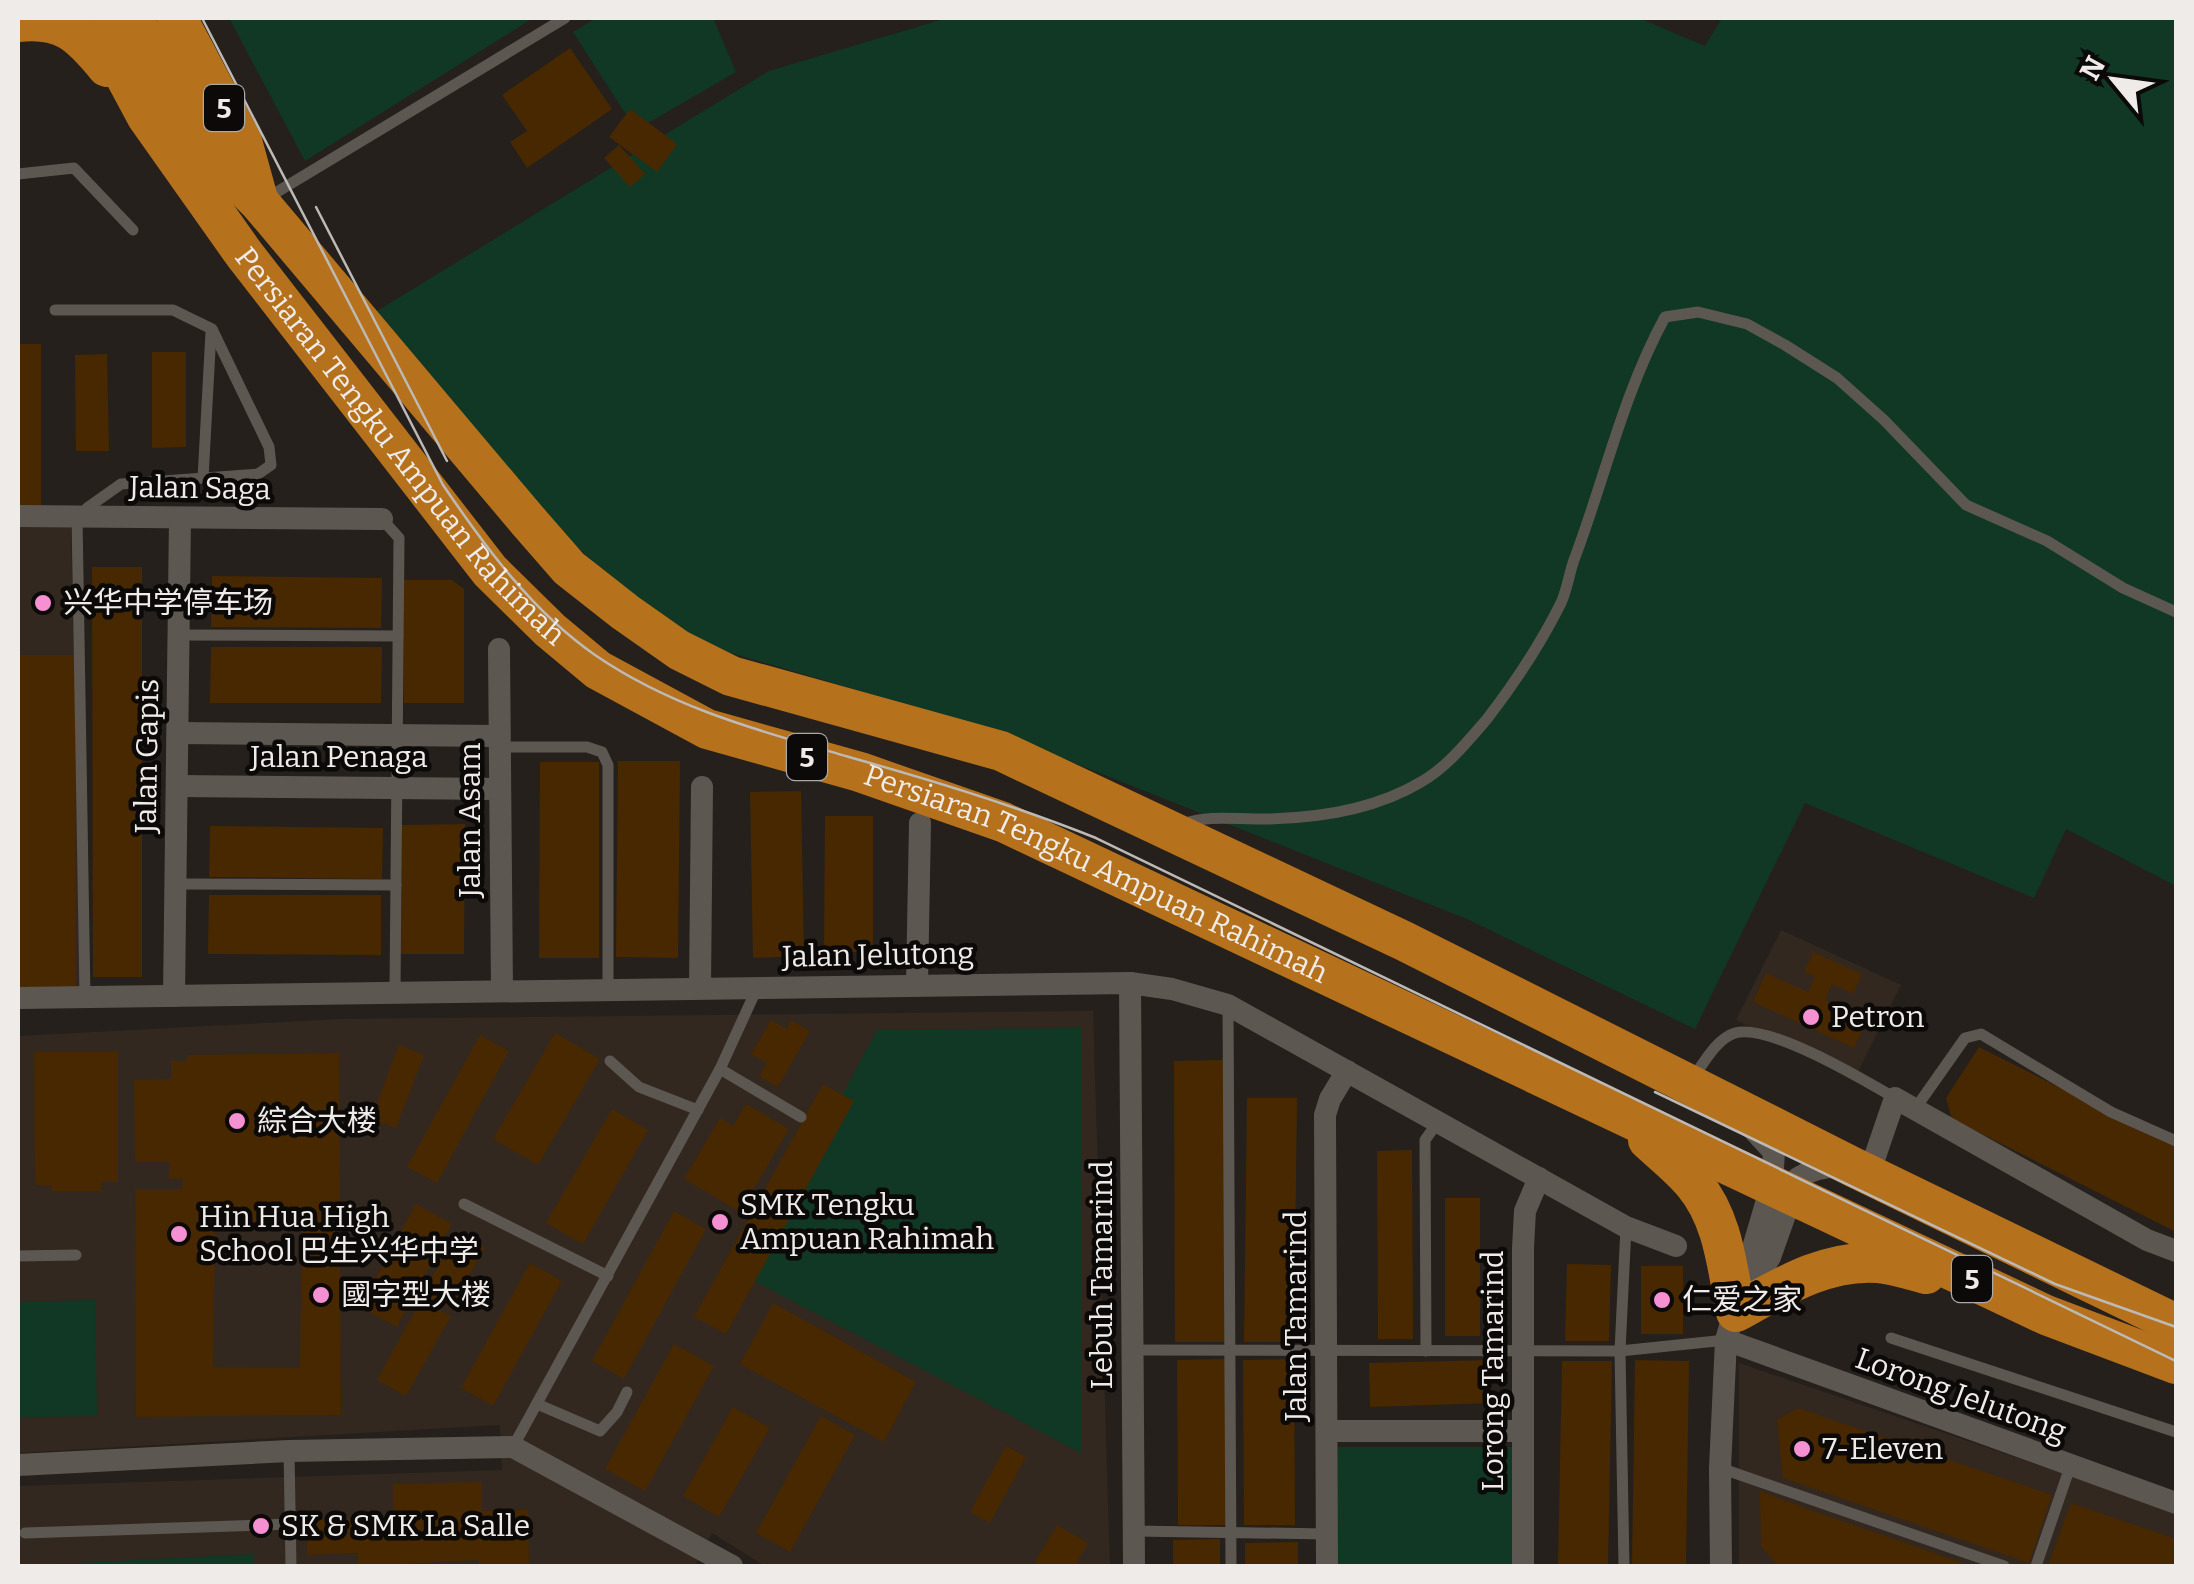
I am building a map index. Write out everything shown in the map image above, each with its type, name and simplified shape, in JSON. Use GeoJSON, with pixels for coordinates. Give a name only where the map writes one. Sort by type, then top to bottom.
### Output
{"type":"FeatureCollection","features":[{"type":"Feature","properties":{"kind":"highway","name":"Persiaran Tengku Ampuan Rahimah"},"geometry":{"type":"LineString","coordinates":[[94,18],[148,117],[289,314],[490,571],[598,670],[707,729],[860,772],[1003,822],[2046,1315],[2176,1364]]}},
{"type":"Feature","properties":{"kind":"highway","name":"5"},"geometry":{"type":"LineString","coordinates":[[133,18],[190,123],[259,202]]}},
{"type":"Feature","properties":{"kind":"highway","name":"5"},"geometry":{"type":"LineString","coordinates":[[178,18],[242,141],[259,202]]}},
{"type":"Feature","properties":{"kind":"highway"},"geometry":{"type":"LineString","coordinates":[[18,22],[59,24],[84,39],[148,117]]}},
{"type":"Feature","properties":{"kind":"highway","name":"Persiaran Tengku Ampuan Rahimah"},"geometry":{"type":"LineString","coordinates":[[259,202],[569,568],[679,650],[731,676],[1001,751],[1404,940],[1860,1171],[2176,1324]]}},
{"type":"Feature","properties":{"kind":"highway"},"geometry":{"type":"LineString","coordinates":[[1623,1117],[1693,1182],[1707,1202],[1721,1235],[1731,1326],[1811,1274],[1856,1263],[1936,1276],[2046,1315]]}},
{"type":"Feature","properties":{"kind":"street","name":"Jalan Saga"},"geometry":{"type":"LineString","coordinates":[[18,516],[382,520]]}},
{"type":"Feature","properties":{"kind":"street","name":"Jalan Gapis"},"geometry":{"type":"LineString","coordinates":[[174,996],[180,518]]}},
{"type":"Feature","properties":{"kind":"street","name":"Jalan Asam"},"geometry":{"type":"LineString","coordinates":[[499,650],[502,990]]}},
{"type":"Feature","properties":{"kind":"street"},"geometry":{"type":"LineString","coordinates":[[178,733],[397,735],[500,741]]}},
{"type":"Feature","properties":{"kind":"street","name":"Jalan Penaga"},"geometry":{"type":"LineString","coordinates":[[177,786],[500,788]]}},
{"type":"Feature","properties":{"kind":"street"},"geometry":{"type":"LineString","coordinates":[[700,987],[702,787]]}},
{"type":"Feature","properties":{"kind":"street"},"geometry":{"type":"LineString","coordinates":[[917,984],[920,823]]}},
{"type":"Feature","properties":{"kind":"street","name":"Jalan Jelutong"},"geometry":{"type":"LineString","coordinates":[[18,998],[917,984],[1130,983],[1172,989],[1228,1005],[1626,1227],[1676,1246]]}},
{"type":"Feature","properties":{"kind":"street","name":"Lebuh Tamarind"},"geometry":{"type":"LineString","coordinates":[[1130,983],[1134,1566]]}},
{"type":"Feature","properties":{"kind":"street","name":"Jalan Tamarind"},"geometry":{"type":"LineString","coordinates":[[1328,1566],[1325,1115],[1347,1072]]}},
{"type":"Feature","properties":{"kind":"street"},"geometry":{"type":"LineString","coordinates":[[1721,1566],[1720,1468],[1731,1326],[1782,1188],[1774,1152],[1726,1101]]}},
{"type":"Feature","properties":{"kind":"street"},"geometry":{"type":"LineString","coordinates":[[1782,1188],[1808,1172],[1828,1166],[1860,1171],[1905,1104],[2147,1240],[2176,1252]]}},
{"type":"Feature","properties":{"kind":"street","name":"Lorong Tamarind"},"geometry":{"type":"LineString","coordinates":[[1523,1566],[1525,1211],[1540,1178]]}},
{"type":"Feature","properties":{"kind":"street","name":"Lorong Jelutong"},"geometry":{"type":"LineString","coordinates":[[1731,1326],[2070,1468],[2176,1504]]}},
{"type":"Feature","properties":{"kind":"street"},"geometry":{"type":"LineString","coordinates":[[1327,1432],[1523,1431]]}},
{"type":"Feature","properties":{"kind":"street"},"geometry":{"type":"LineString","coordinates":[[18,1466],[289,1452],[513,1447],[732,1566]]}},
{"type":"Feature","properties":{"kind":"lane"},"geometry":{"type":"LineString","coordinates":[[259,202],[564,18]]}},
{"type":"Feature","properties":{"kind":"lane"},"geometry":{"type":"LineString","coordinates":[[18,174],[74,168],[132,230]]}},
{"type":"Feature","properties":{"kind":"lane"},"geometry":{"type":"LineString","coordinates":[[55,310],[173,310],[212,329],[268,447],[271,465],[258,474],[121,484],[87,508],[82,516],[85,997]]}},
{"type":"Feature","properties":{"kind":"lane"},"geometry":{"type":"LineString","coordinates":[[1166,831],[1197,819],[1326,815],[1370,803],[1422,782],[1466,744],[1503,699],[1562,600],[1641,362],[1665,317],[1698,312],[1747,324],[1785,345],[1837,378],[1884,420],[1966,505],[2047,540],[2123,588],[2176,612]]}},
{"type":"Feature","properties":{"kind":"lane"},"geometry":{"type":"LineString","coordinates":[[203,478],[212,329]]}},
{"type":"Feature","properties":{"kind":"lane"},"geometry":{"type":"LineString","coordinates":[[382,520],[399,538],[395,992]]}},
{"type":"Feature","properties":{"kind":"lane"},"geometry":{"type":"LineString","coordinates":[[179,634],[398,636]]}},
{"type":"Feature","properties":{"kind":"lane"},"geometry":{"type":"LineString","coordinates":[[500,741],[587,747],[602,752],[608,765],[608,989]]}},
{"type":"Feature","properties":{"kind":"lane"},"geometry":{"type":"LineString","coordinates":[[176,884],[396,885]]}},
{"type":"Feature","properties":{"kind":"lane"},"geometry":{"type":"LineString","coordinates":[[513,1447],[720,1070],[758,986]]}},
{"type":"Feature","properties":{"kind":"lane"},"geometry":{"type":"LineString","coordinates":[[1228,1005],[1231,1566]]}},
{"type":"Feature","properties":{"kind":"lane"},"geometry":{"type":"LineString","coordinates":[[1690,1082],[1721,1040],[1738,1032],[1748,1033],[1824,1058],[1905,1104],[1965,1038],[1981,1034],[2111,1112],[2176,1141]]}},
{"type":"Feature","properties":{"kind":"lane"},"geometry":{"type":"LineString","coordinates":[[610,1061],[639,1087],[698,1110]]}},
{"type":"Feature","properties":{"kind":"lane"},"geometry":{"type":"LineString","coordinates":[[720,1070],[802,1117]]}},
{"type":"Feature","properties":{"kind":"lane"},"geometry":{"type":"LineString","coordinates":[[1426,1351],[1426,1140],[1438,1122]]}},
{"type":"Feature","properties":{"kind":"lane"},"geometry":{"type":"LineString","coordinates":[[464,1204],[608,1276]]}},
{"type":"Feature","properties":{"kind":"lane"},"geometry":{"type":"LineString","coordinates":[[1624,1566],[1620,1351],[1626,1227]]}},
{"type":"Feature","properties":{"kind":"lane"},"geometry":{"type":"LineString","coordinates":[[18,1256],[76,1256]]}},
{"type":"Feature","properties":{"kind":"lane"},"geometry":{"type":"LineString","coordinates":[[1133,1350],[1620,1351],[1731,1326]]}},
{"type":"Feature","properties":{"kind":"lane"},"geometry":{"type":"LineString","coordinates":[[1891,1338],[2176,1432]]}},
{"type":"Feature","properties":{"kind":"lane"},"geometry":{"type":"LineString","coordinates":[[537,1404],[600,1431],[617,1412],[627,1392]]}},
{"type":"Feature","properties":{"kind":"lane"},"geometry":{"type":"LineString","coordinates":[[289,1452],[291,1566]]}},
{"type":"Feature","properties":{"kind":"lane"},"geometry":{"type":"LineString","coordinates":[[1720,1468],[2004,1566]]}},
{"type":"Feature","properties":{"kind":"lane"},"geometry":{"type":"LineString","coordinates":[[2036,1566],[2070,1468]]}},
{"type":"Feature","properties":{"kind":"lane"},"geometry":{"type":"LineString","coordinates":[[25,1532],[291,1524]]}},
{"type":"Feature","properties":{"kind":"lane"},"geometry":{"type":"LineString","coordinates":[[1134,1531],[1327,1534]]}},
{"type":"Feature","properties":{"kind":"shaded area"},"geometry":{"type":"Polygon","coordinates":[[[18,525],[71,525],[80,990],[18,990],[18,525]]]}},
{"type":"Feature","properties":{"kind":"shaded area"},"geometry":{"type":"Polygon","coordinates":[[[1781,930],[1901,985],[1854,1080],[1736,1020],[1781,930]]]}},
{"type":"Feature","properties":{"kind":"shaded area","name":"SMK Tengku Ampuan Rahimah"},"geometry":{"type":"Polygon","coordinates":[[[1093,1011],[1110,1566],[765,1566],[712,1533],[695,1566],[18,1566],[18,1486],[502,1470],[500,1425],[18,1453],[18,1036],[340,1019],[1093,1011]]]}},
{"type":"Feature","properties":{"kind":"shaded area"},"geometry":{"type":"Polygon","coordinates":[[[1739,1363],[2176,1512],[2176,1566],[1739,1566],[1739,1363]]]}},
{"type":"Feature","properties":{"kind":"green space"},"geometry":{"type":"Polygon","coordinates":[[[229,18],[533,18],[305,161],[229,18]]]}},
{"type":"Feature","properties":{"kind":"green space"},"geometry":{"type":"Polygon","coordinates":[[[596,18],[713,18],[736,72],[636,130],[573,32],[596,18]]]}},
{"type":"Feature","properties":{"kind":"green space"},"geometry":{"type":"Polygon","coordinates":[[[947,18],[1639,18],[1705,46],[1722,18],[2176,18],[2176,886],[2066,829],[2034,898],[1805,803],[1695,1029],[1467,919],[1029,745],[945,716],[704,645],[634,598],[537,511],[377,311],[769,71],[947,18]]]}},
{"type":"Feature","properties":{"kind":"green space"},"geometry":{"type":"Polygon","coordinates":[[[1081,1028],[1081,1453],[745,1276],[877,1030],[1081,1028]]]}},
{"type":"Feature","properties":{"kind":"green space"},"geometry":{"type":"Polygon","coordinates":[[[95,1300],[97,1416],[18,1417],[18,1302],[95,1300]]]}},
{"type":"Feature","properties":{"kind":"green space"},"geometry":{"type":"Polygon","coordinates":[[[1337,1447],[1513,1447],[1514,1566],[1337,1566],[1337,1447]]]}},
{"type":"Feature","properties":{"kind":"green space"},"geometry":{"type":"Polygon","coordinates":[[[253,1554],[253,1566],[18,1566],[253,1554]]]}},
{"type":"Feature","properties":{"kind":"building"},"geometry":{"type":"Polygon","coordinates":[[[570,48],[612,109],[527,168],[510,142],[527,131],[502,95],[570,48]]]}},
{"type":"Feature","properties":{"kind":"building"},"geometry":{"type":"Polygon","coordinates":[[[630,109],[677,144],[657,172],[609,137],[630,109]]]}},
{"type":"Feature","properties":{"kind":"building"},"geometry":{"type":"Polygon","coordinates":[[[619,145],[645,174],[630,187],[604,158],[619,145]]]}},
{"type":"Feature","properties":{"kind":"building"},"geometry":{"type":"Polygon","coordinates":[[[18,344],[41,344],[41,506],[18,506],[18,344]]]}},
{"type":"Feature","properties":{"kind":"building"},"geometry":{"type":"Polygon","coordinates":[[[152,352],[186,352],[186,447],[152,448],[152,352]]]}},
{"type":"Feature","properties":{"kind":"building"},"geometry":{"type":"Polygon","coordinates":[[[107,354],[109,451],[76,451],[75,355],[107,354]]]}},
{"type":"Feature","properties":{"kind":"building"},"geometry":{"type":"Polygon","coordinates":[[[92,567],[142,567],[142,977],[93,977],[92,567]]]}},
{"type":"Feature","properties":{"kind":"building"},"geometry":{"type":"Polygon","coordinates":[[[212,576],[382,578],[381,628],[211,627],[212,576]]]}},
{"type":"Feature","properties":{"kind":"building"},"geometry":{"type":"Polygon","coordinates":[[[404,580],[452,580],[464,589],[464,703],[404,703],[404,580]]]}},
{"type":"Feature","properties":{"kind":"building"},"geometry":{"type":"Polygon","coordinates":[[[211,647],[382,647],[381,703],[210,703],[211,647]]]}},
{"type":"Feature","properties":{"kind":"building"},"geometry":{"type":"Polygon","coordinates":[[[18,655],[75,655],[76,992],[18,992],[18,655]]]}},
{"type":"Feature","properties":{"kind":"building"},"geometry":{"type":"Polygon","coordinates":[[[618,761],[680,761],[678,958],[616,957],[618,761]]]}},
{"type":"Feature","properties":{"kind":"building"},"geometry":{"type":"Polygon","coordinates":[[[540,762],[599,762],[599,958],[539,958],[540,762]]]}},
{"type":"Feature","properties":{"kind":"building"},"geometry":{"type":"Polygon","coordinates":[[[801,791],[804,956],[753,958],[750,792],[801,791]]]}},
{"type":"Feature","properties":{"kind":"building"},"geometry":{"type":"Polygon","coordinates":[[[825,816],[873,816],[873,952],[824,952],[825,816]]]}},
{"type":"Feature","properties":{"kind":"building"},"geometry":{"type":"Polygon","coordinates":[[[465,824],[464,954],[401,954],[402,825],[465,824]]]}},
{"type":"Feature","properties":{"kind":"building"},"geometry":{"type":"Polygon","coordinates":[[[210,826],[383,828],[382,879],[209,877],[210,826]]]}},
{"type":"Feature","properties":{"kind":"building"},"geometry":{"type":"Polygon","coordinates":[[[209,895],[381,895],[381,955],[208,954],[209,895]]]}},
{"type":"Feature","properties":{"kind":"building"},"geometry":{"type":"Polygon","coordinates":[[[1813,952],[1862,974],[1853,994],[1832,984],[1825,1000],[1867,1020],[1854,1048],[1753,1002],[1766,973],[1808,992],[1815,976],[1804,972],[1813,952]]]}},
{"type":"Feature","properties":{"kind":"building"},"geometry":{"type":"Polygon","coordinates":[[[771,1020],[787,1029],[791,1020],[810,1031],[778,1087],[759,1076],[767,1063],[751,1054],[771,1020]]]}},
{"type":"Feature","properties":{"kind":"building"},"geometry":{"type":"Polygon","coordinates":[[[555,1033],[600,1059],[538,1165],[493,1139],[555,1033]]]}},
{"type":"Feature","properties":{"kind":"building"},"geometry":{"type":"Polygon","coordinates":[[[480,1035],[509,1051],[437,1183],[407,1167],[480,1035]]]}},
{"type":"Feature","properties":{"kind":"building"},"geometry":{"type":"Polygon","coordinates":[[[399,1045],[424,1055],[396,1128],[371,1119],[399,1045]]]}},
{"type":"Feature","properties":{"kind":"building"},"geometry":{"type":"Polygon","coordinates":[[[1979,1047],[2176,1146],[2176,1232],[1952,1119],[1946,1098],[1979,1047]]]}},
{"type":"Feature","properties":{"kind":"building"},"geometry":{"type":"Polygon","coordinates":[[[34,1052],[118,1052],[118,1182],[101,1182],[101,1191],[52,1191],[52,1186],[35,1185],[34,1052]]]}},
{"type":"Feature","properties":{"kind":"building"},"geometry":{"type":"Polygon","coordinates":[[[339,1053],[341,1415],[136,1417],[135,1189],[182,1189],[183,1179],[169,1179],[169,1162],[135,1162],[134,1080],[171,1079],[171,1061],[187,1061],[187,1055],[339,1053]],[[215,1223],[213,1367],[300,1368],[302,1224],[215,1223]]]}},
{"type":"Feature","properties":{"kind":"building"},"geometry":{"type":"Polygon","coordinates":[[[1224,1060],[1225,1342],[1175,1342],[1174,1061],[1224,1060]]]}},
{"type":"Feature","properties":{"kind":"building"},"geometry":{"type":"Polygon","coordinates":[[[823,1084],[854,1101],[726,1334],[694,1317],[823,1084]]]}},
{"type":"Feature","properties":{"kind":"building"},"geometry":{"type":"Polygon","coordinates":[[[1247,1098],[1297,1098],[1294,1342],[1244,1342],[1247,1098]]]}},
{"type":"Feature","properties":{"kind":"building"},"geometry":{"type":"Polygon","coordinates":[[[746,1104],[789,1129],[740,1212],[684,1179],[720,1118],[733,1126],[746,1104]]]}},
{"type":"Feature","properties":{"kind":"building"},"geometry":{"type":"Polygon","coordinates":[[[612,1109],[648,1130],[583,1244],[546,1223],[612,1109]]]}},
{"type":"Feature","properties":{"kind":"building"},"geometry":{"type":"Polygon","coordinates":[[[1412,1150],[1413,1339],[1378,1339],[1377,1151],[1412,1150]]]}},
{"type":"Feature","properties":{"kind":"building"},"geometry":{"type":"Polygon","coordinates":[[[1445,1198],[1480,1198],[1480,1336],[1445,1336],[1445,1198]]]}},
{"type":"Feature","properties":{"kind":"building"},"geometry":{"type":"Polygon","coordinates":[[[416,1204],[452,1224],[397,1327],[360,1307],[416,1204]]]}},
{"type":"Feature","properties":{"kind":"building"},"geometry":{"type":"Polygon","coordinates":[[[674,1211],[706,1229],[624,1379],[592,1361],[674,1211]]]}},
{"type":"Feature","properties":{"kind":"building"},"geometry":{"type":"Polygon","coordinates":[[[457,1231],[485,1247],[451,1309],[423,1294],[457,1231]]]}},
{"type":"Feature","properties":{"kind":"building"},"geometry":{"type":"Polygon","coordinates":[[[530,1263],[562,1281],[493,1406],[461,1388],[530,1263]]]}},
{"type":"Feature","properties":{"kind":"building"},"geometry":{"type":"Polygon","coordinates":[[[1567,1264],[1611,1265],[1609,1341],[1565,1341],[1567,1264]]]}},
{"type":"Feature","properties":{"kind":"building","name":"仁爱之家"},"geometry":{"type":"Polygon","coordinates":[[[1641,1266],[1683,1266],[1683,1334],[1641,1334],[1641,1266]]]}},
{"type":"Feature","properties":{"kind":"building"},"geometry":{"type":"Polygon","coordinates":[[[421,1300],[451,1316],[406,1396],[377,1380],[421,1300]]]}},
{"type":"Feature","properties":{"kind":"building"},"geometry":{"type":"Polygon","coordinates":[[[773,1303],[916,1382],[884,1442],[740,1364],[773,1303]]]}},
{"type":"Feature","properties":{"kind":"building"},"geometry":{"type":"Polygon","coordinates":[[[674,1344],[714,1366],[645,1491],[605,1469],[674,1344]]]}},
{"type":"Feature","properties":{"kind":"building"},"geometry":{"type":"Polygon","coordinates":[[[1225,1359],[1226,1525],[1178,1525],[1177,1360],[1225,1359]]]}},
{"type":"Feature","properties":{"kind":"building"},"geometry":{"type":"Polygon","coordinates":[[[1294,1359],[1295,1525],[1244,1525],[1243,1360],[1294,1359]]]}},
{"type":"Feature","properties":{"kind":"building"},"geometry":{"type":"Polygon","coordinates":[[[1491,1360],[1492,1403],[1370,1407],[1369,1363],[1491,1360]]]}},
{"type":"Feature","properties":{"kind":"building"},"geometry":{"type":"Polygon","coordinates":[[[1635,1360],[1689,1361],[1686,1566],[1632,1566],[1635,1360]]]}},
{"type":"Feature","properties":{"kind":"building"},"geometry":{"type":"Polygon","coordinates":[[[1562,1361],[1612,1361],[1608,1566],[1558,1566],[1562,1361]]]}},
{"type":"Feature","properties":{"kind":"building"},"geometry":{"type":"Polygon","coordinates":[[[733,1407],[770,1428],[719,1517],[683,1496],[733,1407]]]}},
{"type":"Feature","properties":{"kind":"building"},"geometry":{"type":"Polygon","coordinates":[[[1798,1408],[2052,1495],[2029,1563],[1783,1478],[1777,1420],[1798,1408]]]}},
{"type":"Feature","properties":{"kind":"building"},"geometry":{"type":"Polygon","coordinates":[[[821,1416],[855,1435],[790,1552],[756,1533],[821,1416]]]}},
{"type":"Feature","properties":{"kind":"building"},"geometry":{"type":"Polygon","coordinates":[[[1006,1446],[1026,1457],[990,1523],[970,1512],[1006,1446]]]}},
{"type":"Feature","properties":{"kind":"building"},"geometry":{"type":"Polygon","coordinates":[[[482,1482],[482,1511],[528,1510],[529,1566],[479,1566],[479,1560],[358,1566],[358,1553],[307,1555],[306,1520],[393,1517],[393,1484],[482,1482]]]}},
{"type":"Feature","properties":{"kind":"building"},"geometry":{"type":"Polygon","coordinates":[[[1760,1491],[1972,1566],[1777,1565],[1761,1546],[1760,1491]]]}},
{"type":"Feature","properties":{"kind":"building"},"geometry":{"type":"Polygon","coordinates":[[[2071,1503],[2176,1539],[2176,1566],[2048,1566],[2071,1503]]]}},
{"type":"Feature","properties":{"kind":"building"},"geometry":{"type":"Polygon","coordinates":[[[1057,1525],[1088,1543],[1075,1566],[1033,1566],[1057,1525]]]}},
{"type":"Feature","properties":{"kind":"building"},"geometry":{"type":"Polygon","coordinates":[[[1220,1539],[1220,1566],[1173,1566],[1173,1540],[1220,1539]]]}},
{"type":"Feature","properties":{"kind":"building"},"geometry":{"type":"Polygon","coordinates":[[[1298,1542],[1298,1566],[1245,1566],[1245,1543],[1298,1542]]]}},
{"type":"Feature","properties":{"kind":"tram line"},"geometry":{"type":"LineString","coordinates":[[202,18],[443,485],[493,555],[531,598],[595,655],[655,690],[718,716],[973,794],[1096,838],[2176,1361]]}},
{"type":"Feature","properties":{"kind":"tram line"},"geometry":{"type":"LineString","coordinates":[[316,207],[447,461]]}},
{"type":"Feature","properties":{"kind":"tram line"},"geometry":{"type":"LineString","coordinates":[[1655,1092],[2055,1284],[2176,1327]]}},
{"type":"Feature","properties":{"kind":"place","name":"兴华中学停车场"},"geometry":{"type":"Point","coordinates":[43,603]}},
{"type":"Feature","properties":{"kind":"place","name":"Petron"},"geometry":{"type":"Point","coordinates":[1811,1017]}},
{"type":"Feature","properties":{"kind":"place","name":"綜合大楼"},"geometry":{"type":"Point","coordinates":[237,1121]}},
{"type":"Feature","properties":{"kind":"place","name":"SMK Tengku Ampuan Rahimah"},"geometry":{"type":"Point","coordinates":[720,1222]}},
{"type":"Feature","properties":{"kind":"place","name":"Hin Hua High School 巴生兴华中学"},"geometry":{"type":"Point","coordinates":[179,1234]}},
{"type":"Feature","properties":{"kind":"place","name":"國字型大楼"},"geometry":{"type":"Point","coordinates":[321,1295]}},
{"type":"Feature","properties":{"kind":"place","name":"仁爱之家"},"geometry":{"type":"Point","coordinates":[1662,1300]}},
{"type":"Feature","properties":{"kind":"place","name":"7-Eleven"},"geometry":{"type":"Point","coordinates":[1802,1449]}},
{"type":"Feature","properties":{"kind":"place","name":"SK & SMK La Salle"},"geometry":{"type":"Point","coordinates":[261,1526]}}]}
